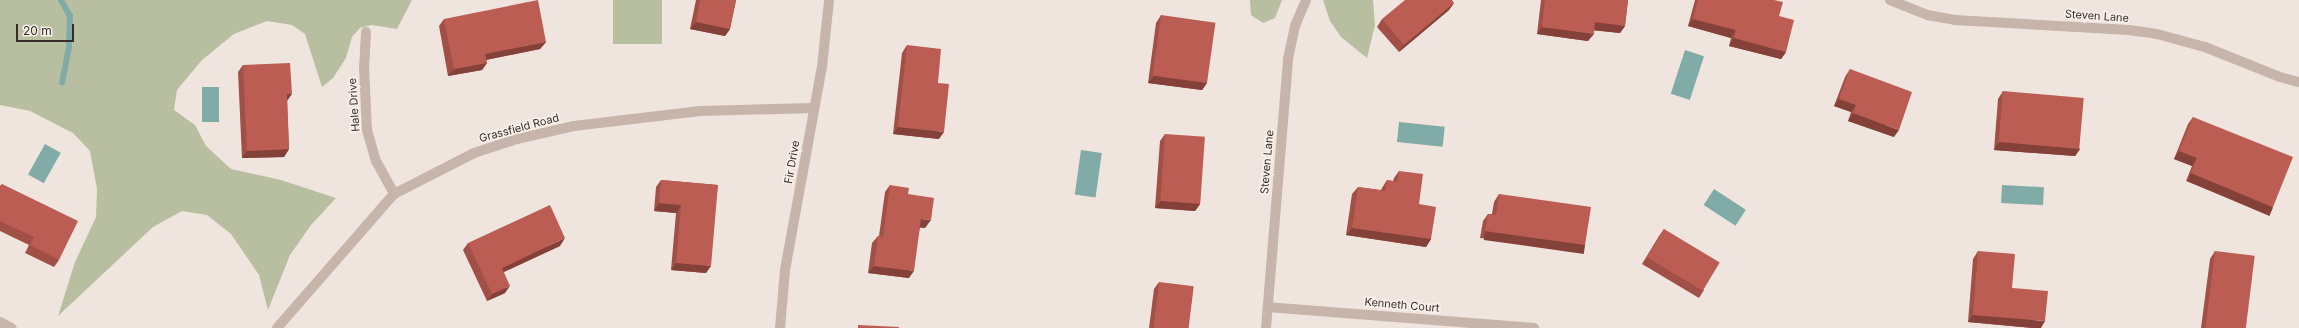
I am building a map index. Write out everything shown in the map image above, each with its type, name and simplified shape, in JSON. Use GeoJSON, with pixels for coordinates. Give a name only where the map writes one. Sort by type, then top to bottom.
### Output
{"type":"FeatureCollection","features":[{"type":"Feature","properties":{"kind":"street","name":"Fir Drive"},"geometry":{"type":"LineString","coordinates":[[780,328],[785,270],[822,67],[829,0]]}},
{"type":"Feature","properties":{"kind":"street","name":"Steven Lane"},"geometry":{"type":"LineString","coordinates":[[1266,328],[1288,59],[1294,26],[1306,0]]}},
{"type":"Feature","properties":{"kind":"street","name":"Steven Lane"},"geometry":{"type":"LineString","coordinates":[[1890,0],[1927,15],[1955,20],[2129,30],[2157,34],[2205,47],[2280,78],[2299,82]]}},
{"type":"Feature","properties":{"kind":"street","name":"Hale Drive"},"geometry":{"type":"LineString","coordinates":[[366,32],[364,67],[367,130],[376,161],[394,194]]}},
{"type":"Feature","properties":{"kind":"street","name":"Grassfield Road"},"geometry":{"type":"LineString","coordinates":[[277,328],[394,194],[474,153],[517,139],[574,126],[700,110],[814,108]]}},
{"type":"Feature","properties":{"kind":"street","name":"Kenneth Court"},"geometry":{"type":"LineString","coordinates":[[1268,307],[1534,328]]}},
{"type":"Feature","properties":{"kind":"street"},"geometry":{"type":"LineString","coordinates":[[0,322],[12,328]]}},
{"type":"Feature","properties":{"kind":"green space"},"geometry":{"type":"Polygon","coordinates":[[[0,0],[412,0],[397,29],[372,25],[360,28],[352,37],[346,58],[333,78],[322,87],[305,34],[292,25],[267,21],[234,34],[202,60],[177,90],[174,110],[195,125],[206,146],[231,169],[281,180],[336,198],[311,225],[290,255],[268,310],[259,275],[231,234],[207,215],[182,211],[153,227],[58,316],[75,262],[96,217],[97,189],[90,151],[73,133],[30,111],[0,105],[0,0]]]}},
{"type":"Feature","properties":{"kind":"green space"},"geometry":{"type":"Polygon","coordinates":[[[613,0],[662,0],[662,44],[613,44],[613,0]]]}},
{"type":"Feature","properties":{"kind":"green space"},"geometry":{"type":"Polygon","coordinates":[[[1250,0],[1282,0],[1275,18],[1263,23],[1251,15],[1250,0]]]}},
{"type":"Feature","properties":{"kind":"green space"},"geometry":{"type":"Polygon","coordinates":[[[1323,0],[1373,0],[1375,25],[1367,58],[1341,37],[1330,21],[1323,0]]]}},
{"type":"Feature","properties":{"kind":"water"},"geometry":{"type":"Polygon","coordinates":[[[1685,50],[1704,56],[1690,100],[1671,94],[1685,50]]]}},
{"type":"Feature","properties":{"kind":"water"},"geometry":{"type":"Polygon","coordinates":[[[202,87],[219,87],[219,122],[202,122],[202,87]]]}},
{"type":"Feature","properties":{"kind":"water"},"geometry":{"type":"Polygon","coordinates":[[[1399,122],[1445,127],[1443,147],[1397,142],[1399,122]]]}},
{"type":"Feature","properties":{"kind":"water"},"geometry":{"type":"Polygon","coordinates":[[[45,144],[61,153],[44,183],[28,175],[45,144]]]}},
{"type":"Feature","properties":{"kind":"water"},"geometry":{"type":"Polygon","coordinates":[[[1081,150],[1102,153],[1096,197],[1075,195],[1081,150]]]}},
{"type":"Feature","properties":{"kind":"water"},"geometry":{"type":"Polygon","coordinates":[[[2002,185],[2044,187],[2043,205],[2001,203],[2002,185]]]}},
{"type":"Feature","properties":{"kind":"water"},"geometry":{"type":"Polygon","coordinates":[[[1714,189],[1746,210],[1736,226],[1704,205],[1714,189]]]}},
{"type":"Feature","properties":{"kind":"building"},"geometry":{"type":"Polygon","coordinates":[[[538,0],[546,42],[485,54],[487,63],[454,69],[444,19],[538,0]]]}},
{"type":"Feature","properties":{"kind":"building"},"geometry":{"type":"Polygon","coordinates":[[[700,0],[736,0],[730,29],[696,22],[700,0]]]}},
{"type":"Feature","properties":{"kind":"building"},"geometry":{"type":"Polygon","coordinates":[[[1405,0],[1452,0],[1454,3],[1404,45],[1382,19],[1405,0]]]}},
{"type":"Feature","properties":{"kind":"building"},"geometry":{"type":"Polygon","coordinates":[[[1545,0],[1628,0],[1625,26],[1595,22],[1594,34],[1542,27],[1545,0]]]}},
{"type":"Feature","properties":{"kind":"building"},"geometry":{"type":"Polygon","coordinates":[[[1698,0],[1774,0],[1783,2],[1779,16],[1794,20],[1786,52],[1734,38],[1736,30],[1693,19],[1698,0]]]}},
{"type":"Feature","properties":{"kind":"building"},"geometry":{"type":"Polygon","coordinates":[[[1161,15],[1215,23],[1207,83],[1153,75],[1161,15]]]}},
{"type":"Feature","properties":{"kind":"building"},"geometry":{"type":"Polygon","coordinates":[[[907,45],[941,49],[938,83],[949,84],[944,132],[898,127],[907,45]]]}},
{"type":"Feature","properties":{"kind":"building"},"geometry":{"type":"Polygon","coordinates":[[[290,63],[292,94],[287,94],[289,149],[247,151],[243,65],[290,63]]]}},
{"type":"Feature","properties":{"kind":"building"},"geometry":{"type":"Polygon","coordinates":[[[1850,69],[1912,92],[1899,130],[1853,113],[1856,105],[1839,99],[1850,69]]]}},
{"type":"Feature","properties":{"kind":"building"},"geometry":{"type":"Polygon","coordinates":[[[2003,91],[2084,98],[2079,149],[1999,142],[2003,91]]]}},
{"type":"Feature","properties":{"kind":"building"},"geometry":{"type":"Polygon","coordinates":[[[2193,117],[2293,157],[2273,207],[2191,173],[2197,158],[2179,151],[2193,117]]]}},
{"type":"Feature","properties":{"kind":"building"},"geometry":{"type":"Polygon","coordinates":[[[1165,134],[1205,137],[1200,204],[1160,201],[1165,134]]]}},
{"type":"Feature","properties":{"kind":"building"},"geometry":{"type":"Polygon","coordinates":[[[1399,171],[1423,174],[1419,204],[1436,207],[1431,239],[1352,228],[1358,187],[1385,191],[1387,180],[1397,182],[1399,171]]]}},
{"type":"Feature","properties":{"kind":"building"},"geometry":{"type":"Polygon","coordinates":[[[661,180],[718,185],[711,266],[676,263],[681,205],[659,203],[661,180]]]}},
{"type":"Feature","properties":{"kind":"building"},"geometry":{"type":"Polygon","coordinates":[[[2,184],[78,221],[59,260],[30,245],[34,237],[0,221],[0,188],[2,184]]]}},
{"type":"Feature","properties":{"kind":"building"},"geometry":{"type":"Polygon","coordinates":[[[890,185],[909,188],[908,194],[934,198],[931,220],[921,219],[914,271],[874,266],[878,236],[883,237],[890,185]]]}},
{"type":"Feature","properties":{"kind":"building"},"geometry":{"type":"Polygon","coordinates":[[[1499,194],[1591,207],[1585,245],[1485,231],[1488,214],[1496,215],[1499,194]]]}},
{"type":"Feature","properties":{"kind":"building"},"geometry":{"type":"Polygon","coordinates":[[[550,205],[565,238],[502,268],[510,286],[492,294],[468,243],[550,205]]]}},
{"type":"Feature","properties":{"kind":"building"},"geometry":{"type":"Polygon","coordinates":[[[1664,229],[1720,262],[1703,291],[1647,257],[1664,229]]]}},
{"type":"Feature","properties":{"kind":"building"},"geometry":{"type":"Polygon","coordinates":[[[1978,251],[2015,254],[2012,288],[2048,291],[2045,321],[1973,315],[1978,251]]]}},
{"type":"Feature","properties":{"kind":"building"},"geometry":{"type":"Polygon","coordinates":[[[2215,251],[2255,256],[2246,328],[2206,328],[2215,251]]]}},
{"type":"Feature","properties":{"kind":"building"},"geometry":{"type":"Polygon","coordinates":[[[1159,282],[1194,286],[1189,328],[1153,328],[1159,282]]]}},
{"type":"Feature","properties":{"kind":"building"},"geometry":{"type":"Polygon","coordinates":[[[858,325],[899,327],[899,328],[858,328],[858,325]]]}},
{"type":"Feature","properties":{"kind":"waterway"},"geometry":{"type":"LineString","coordinates":[[61,0],[70,16],[69,47],[62,82]]}}]}
